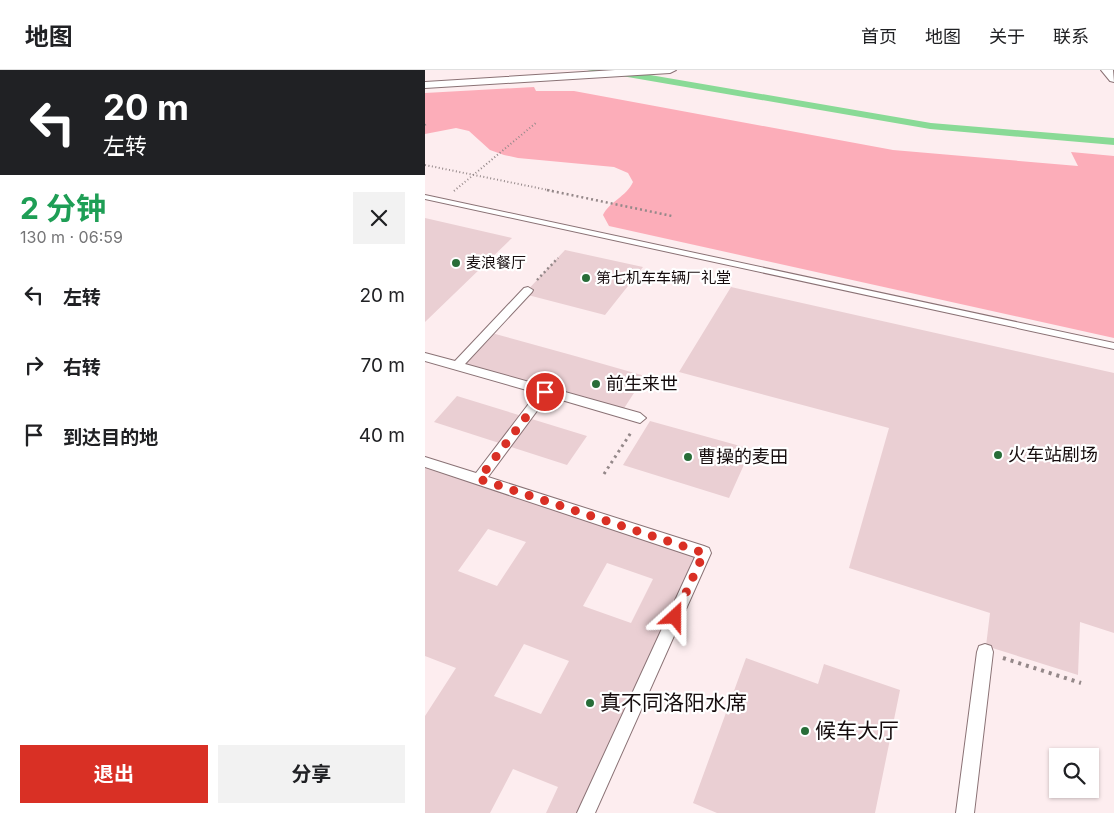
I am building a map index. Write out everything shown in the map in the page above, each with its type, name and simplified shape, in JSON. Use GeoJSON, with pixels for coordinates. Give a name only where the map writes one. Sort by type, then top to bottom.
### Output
{"type":"FeatureCollection","features":[{"type":"Feature","properties":{"kind":"street"},"geometry":{"type":"LineString","coordinates":[[425,85],[670,70]]}},
{"type":"Feature","properties":{"kind":"street"},"geometry":{"type":"LineString","coordinates":[[1107,70],[1114,79]]}},
{"type":"Feature","properties":{"kind":"street"},"geometry":{"type":"LineString","coordinates":[[457,366],[528,290]]}},
{"type":"Feature","properties":{"kind":"street"},"geometry":{"type":"LineString","coordinates":[[425,357],[640,418]]}},
{"type":"Feature","properties":{"kind":"street"},"geometry":{"type":"LineString","coordinates":[[479,479],[545,392]]}},
{"type":"Feature","properties":{"kind":"street"},"geometry":{"type":"LineString","coordinates":[[425,462],[704,553],[586,813]]}},
{"type":"Feature","properties":{"kind":"street"},"geometry":{"type":"LineString","coordinates":[[965,813],[985,652]]}},
{"type":"Feature","properties":{"kind":"lane"},"geometry":{"type":"LineString","coordinates":[[425,197],[1114,346]]}},
{"type":"Feature","properties":{"kind":"path"},"geometry":{"type":"LineString","coordinates":[[442,200],[537,122]]}},
{"type":"Feature","properties":{"kind":"path"},"geometry":{"type":"LineString","coordinates":[[425,165],[672,216]]}},
{"type":"Feature","properties":{"kind":"path"},"geometry":{"type":"LineString","coordinates":[[528,290],[558,258]]}},
{"type":"Feature","properties":{"kind":"path"},"geometry":{"type":"LineString","coordinates":[[604,474],[640,418]]}},
{"type":"Feature","properties":{"kind":"path"},"geometry":{"type":"LineString","coordinates":[[985,652],[1081,683]]}},
{"type":"Feature","properties":{"kind":"shaded area"},"geometry":{"type":"Polygon","coordinates":[[[587,70],[621,70],[931,123],[1114,138],[1114,145],[930,129],[587,70]]]}},
{"type":"Feature","properties":{"kind":"shaded area"},"geometry":{"type":"Polygon","coordinates":[[[534,87],[536,91],[574,91],[893,150],[1078,166],[1071,152],[1114,156],[1114,338],[609,226],[603,215],[609,206],[622,196],[633,182],[628,173],[614,167],[504,155],[490,150],[469,131],[456,128],[425,134],[425,93],[534,87]]]}},
{"type":"Feature","properties":{"kind":"building","name":"麦浪餐厅"},"geometry":{"type":"Polygon","coordinates":[[[425,218],[512,238],[425,322],[425,218]]]}},
{"type":"Feature","properties":{"kind":"building","name":"第七机车车辆厂礼堂"},"geometry":{"type":"Polygon","coordinates":[[[565,250],[643,267],[605,315],[524,294],[565,250]]]}},
{"type":"Feature","properties":{"kind":"building","name":"火车站剧场"},"geometry":{"type":"Polygon","coordinates":[[[731,287],[1114,373],[1114,633],[1080,622],[1078,675],[986,646],[990,613],[849,568],[889,428],[679,372],[731,287]]]}},
{"type":"Feature","properties":{"kind":"building"},"geometry":{"type":"Polygon","coordinates":[[[488,332],[645,376],[621,413],[457,366],[488,332]]]}},
{"type":"Feature","properties":{"kind":"building"},"geometry":{"type":"Polygon","coordinates":[[[457,396],[587,436],[567,465],[434,422],[457,396]]]}},
{"type":"Feature","properties":{"kind":"building","name":"曹操的麦田"},"geometry":{"type":"Polygon","coordinates":[[[650,421],[751,449],[729,498],[623,465],[650,421]]]}},
{"type":"Feature","properties":{"kind":"building"},"geometry":{"type":"Polygon","coordinates":[[[425,462],[704,553],[586,813],[546,813],[558,787],[513,769],[490,813],[425,813],[425,716],[456,668],[425,656],[425,462]],[[488,529],[458,571],[497,586],[526,542],[488,529]],[[607,563],[583,606],[631,623],[653,579],[607,563]],[[524,644],[494,696],[541,714],[569,661],[524,644]]]}},
{"type":"Feature","properties":{"kind":"building","name":"候车大厅"},"geometry":{"type":"Polygon","coordinates":[[[746,658],[818,684],[824,664],[900,690],[875,813],[717,813],[693,803],[746,658]]]}},
{"type":"Feature","properties":{"kind":"place","name":"麦浪餐厅"},"geometry":{"type":"Point","coordinates":[456,263]}},
{"type":"Feature","properties":{"kind":"place","name":"第七机车车辆厂礼堂"},"geometry":{"type":"Point","coordinates":[586,278]}},
{"type":"Feature","properties":{"kind":"place","name":"前生来世"},"geometry":{"type":"Point","coordinates":[596,384]}},
{"type":"Feature","properties":{"kind":"place","name":"火车站剧场"},"geometry":{"type":"Point","coordinates":[998,455]}},
{"type":"Feature","properties":{"kind":"place","name":"曹操的麦田"},"geometry":{"type":"Point","coordinates":[688,457]}},
{"type":"Feature","properties":{"kind":"place","name":"真不同洛阳水席"},"geometry":{"type":"Point","coordinates":[590,703]}},
{"type":"Feature","properties":{"kind":"place","name":"候车大厅"},"geometry":{"type":"Point","coordinates":[805,731]}},
{"type":"Feature","properties":{"kind":"route"},"geometry":{"type":"LineString","coordinates":[[545,392],[479,479],[704,553],[675,617]]}}]}
